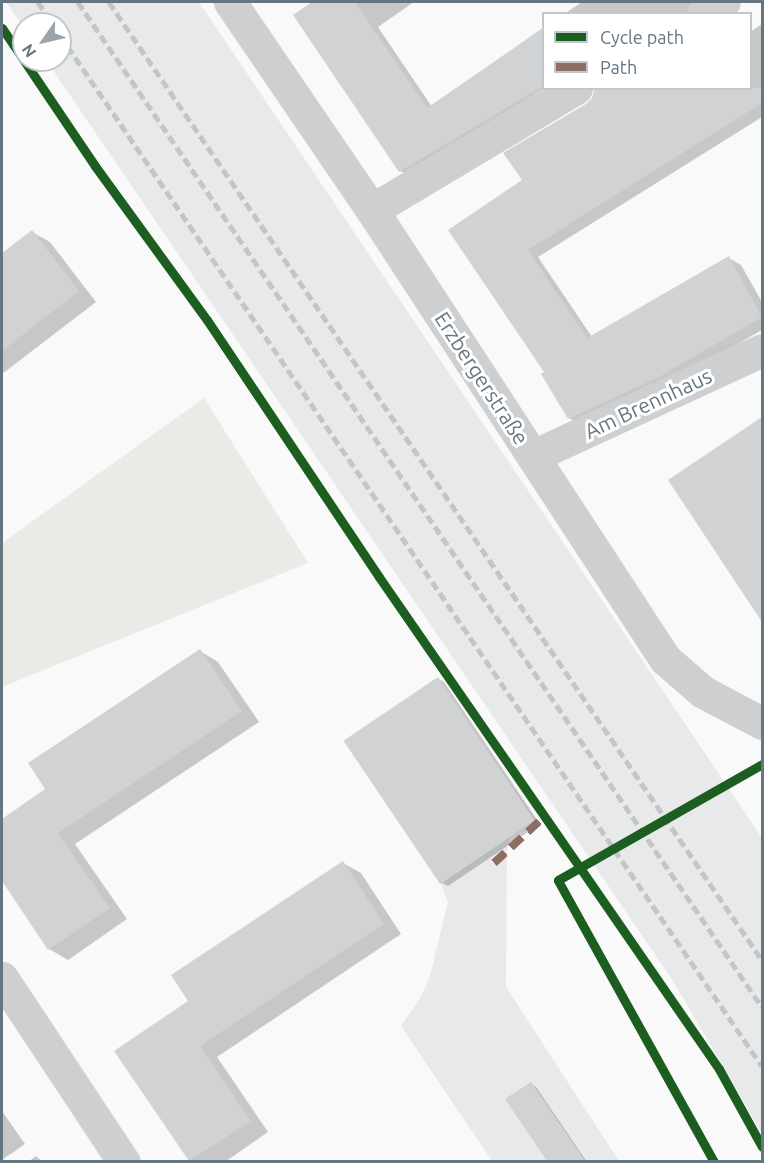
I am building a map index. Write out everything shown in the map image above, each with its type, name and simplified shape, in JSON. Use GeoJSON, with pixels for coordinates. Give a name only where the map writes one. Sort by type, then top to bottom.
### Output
{"type":"FeatureCollection","features":[{"type":"Feature","properties":{"kind":"street","name":"Erzbergerstraße"},"geometry":{"type":"LineString","coordinates":[[230,2],[372,210],[665,659],[703,692],[762,723]]}},
{"type":"Feature","properties":{"kind":"street"},"geometry":{"type":"LineString","coordinates":[[706,12],[723,2]]}},
{"type":"Feature","properties":{"kind":"street"},"geometry":{"type":"LineString","coordinates":[[372,210],[573,90]]}},
{"type":"Feature","properties":{"kind":"street","name":"Am Brennhaus"},"geometry":{"type":"LineString","coordinates":[[533,456],[762,350]]}},
{"type":"Feature","properties":{"kind":"street"},"geometry":{"type":"LineString","coordinates":[[2,978],[124,1161]]}},
{"type":"Feature","properties":{"kind":"shaded area"},"geometry":{"type":"Polygon","coordinates":[[[6,2],[199,2],[762,838],[762,1133],[673,981],[54,72],[72,72],[72,12],[13,12],[6,2]]]}},
{"type":"Feature","properties":{"kind":"shaded area"},"geometry":{"type":"Polygon","coordinates":[[[204,398],[308,563],[2,687],[2,543],[204,398]]]}},
{"type":"Feature","properties":{"kind":"shaded area"},"geometry":{"type":"Polygon","coordinates":[[[438,677],[536,820],[510,838],[507,849],[506,987],[619,1161],[492,1161],[401,1026],[421,997],[430,976],[448,902],[441,884],[344,741],[438,677]]]}},
{"type":"Feature","properties":{"kind":"building"},"geometry":{"type":"Polygon","coordinates":[[[312,2],[355,2],[427,108],[542,29],[542,87],[399,172],[293,15],[312,2]]]}},
{"type":"Feature","properties":{"kind":"building"},"geometry":{"type":"Polygon","coordinates":[[[752,88],[762,88],[762,103],[528,250],[587,338],[729,256],[762,317],[659,377],[568,419],[541,374],[544,372],[448,230],[522,180],[503,153],[586,104],[592,98],[594,90],[752,90],[752,88]]]}},
{"type":"Feature","properties":{"kind":"building"},"geometry":{"type":"Polygon","coordinates":[[[32,230],[79,291],[2,351],[2,253],[32,230]]]}},
{"type":"Feature","properties":{"kind":"building"},"geometry":{"type":"Polygon","coordinates":[[[762,417],[762,622],[668,480],[762,417]]]}},
{"type":"Feature","properties":{"kind":"building"},"geometry":{"type":"Polygon","coordinates":[[[200,649],[242,711],[58,833],[110,908],[48,950],[2,881],[2,819],[45,789],[28,763],[200,649]]]}},
{"type":"Feature","properties":{"kind":"building"},"geometry":{"type":"Polygon","coordinates":[[[438,677],[535,820],[440,884],[343,741],[438,677]]]}},
{"type":"Feature","properties":{"kind":"building"},"geometry":{"type":"Polygon","coordinates":[[[343,861],[384,924],[200,1046],[251,1121],[189,1161],[114,1051],[188,1001],[171,975],[343,861]]]}},
{"type":"Feature","properties":{"kind":"building"},"geometry":{"type":"Polygon","coordinates":[[[531,1082],[585,1161],[547,1161],[505,1099],[531,1082]]]}},
{"type":"Feature","properties":{"kind":"railway"},"geometry":{"type":"LineString","coordinates":[[38,2],[45,12]]}},
{"type":"Feature","properties":{"kind":"railway"},"geometry":{"type":"LineString","coordinates":[[78,2],[762,1007]]}},
{"type":"Feature","properties":{"kind":"railway"},"geometry":{"type":"LineString","coordinates":[[109,2],[762,960]]}},
{"type":"Feature","properties":{"kind":"railway"},"geometry":{"type":"LineString","coordinates":[[72,53],[762,1066]]}},
{"type":"Feature","properties":{"kind":"marked path"},"geometry":{"type":"LineString","coordinates":[[494,863],[546,815]]}},
{"type":"Feature","properties":{"kind":"cycle path"},"geometry":{"type":"LineString","coordinates":[[2,28],[95,166],[207,320],[379,577],[719,1069],[762,1147]]}},
{"type":"Feature","properties":{"kind":"cycle path"},"geometry":{"type":"LineString","coordinates":[[714,1162],[558,880],[762,764]]}}]}
